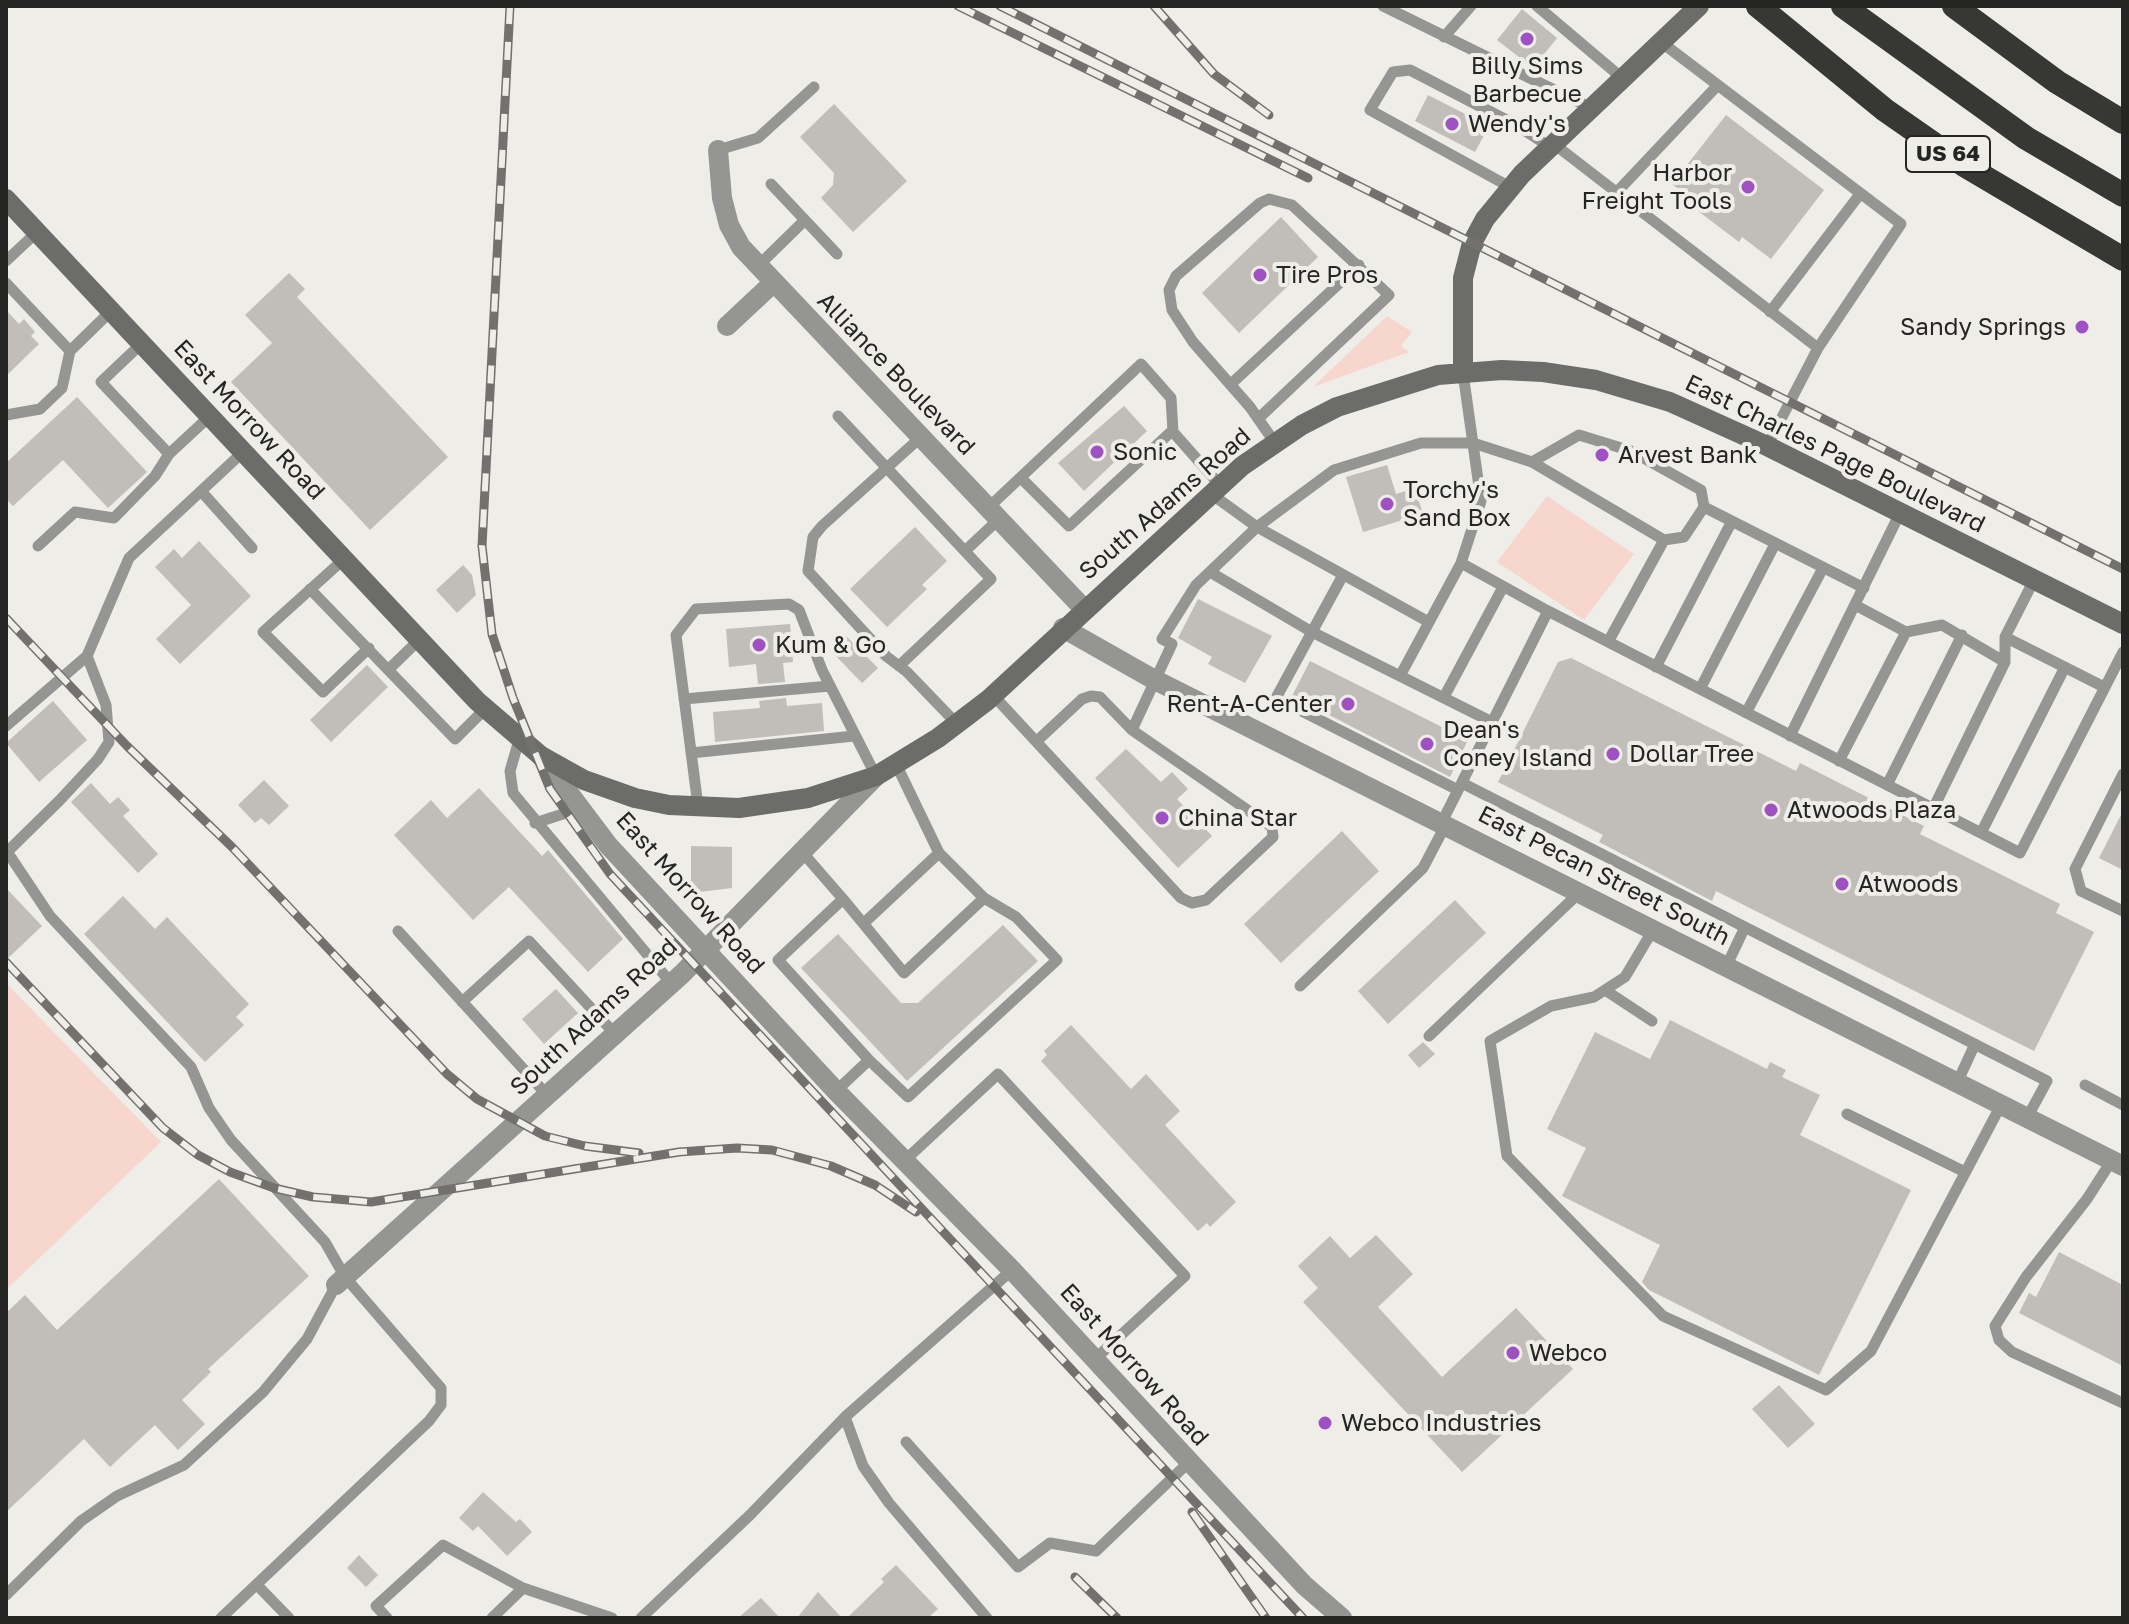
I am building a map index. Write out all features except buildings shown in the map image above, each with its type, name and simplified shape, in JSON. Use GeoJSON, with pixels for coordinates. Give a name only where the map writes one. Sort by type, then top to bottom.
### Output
{"type":"FeatureCollection","features":[{"type":"Feature","properties":{"kind":"highway","name":"US 64"},"geometry":{"type":"LineString","coordinates":[[1758,6],[1885,110],[1964,165],[2123,259]]}},
{"type":"Feature","properties":{"kind":"highway","name":"US 64"},"geometry":{"type":"LineString","coordinates":[[1843,6],[2014,130],[2123,195]]}},
{"type":"Feature","properties":{"kind":"highway"},"geometry":{"type":"LineString","coordinates":[[1954,6],[2044,73],[2123,122]]}},
{"type":"Feature","properties":{"kind":"main road"},"geometry":{"type":"LineString","coordinates":[[1463,373],[1461,301],[1467,261],[1478,229],[1510,187],[1699,6]]}},
{"type":"Feature","properties":{"kind":"main road","name":"East Morrow Road"},"geometry":{"type":"LineString","coordinates":[[7,202],[485,709],[541,756]]}},
{"type":"Feature","properties":{"kind":"main road","name":"East Charles Page Boulevard"},"geometry":{"type":"LineString","coordinates":[[1463,373],[1531,371],[1596,380],[1670,402],[1767,446],[2123,624]]}},
{"type":"Feature","properties":{"kind":"main road","name":"South Adams Road"},"geometry":{"type":"LineString","coordinates":[[541,756],[584,780],[635,798],[698,806],[773,804],[808,798],[876,776],[958,725],[1215,488],[1275,443],[1337,407],[1367,395],[1422,379],[1463,373]]}},
{"type":"Feature","properties":{"kind":"street","name":"Alliance Boulevard"},"geometry":{"type":"LineString","coordinates":[[718,150],[722,198],[729,225],[758,266],[1084,609]]}},
{"type":"Feature","properties":{"kind":"street"},"geometry":{"type":"LineString","coordinates":[[727,326],[773,283]]}},
{"type":"Feature","properties":{"kind":"street","name":"East Pecan Street South"},"geometry":{"type":"LineString","coordinates":[[1063,628],[1153,679],[2118,1163]]}},
{"type":"Feature","properties":{"kind":"street","name":"East Morrow Road"},"geometry":{"type":"LineString","coordinates":[[541,756],[608,845],[836,1091],[1012,1270],[1304,1585],[1342,1618]]}},
{"type":"Feature","properties":{"kind":"street","name":"South Adams Road"},"geometry":{"type":"LineString","coordinates":[[341,1281],[671,983],[876,776]]}},
{"type":"Feature","properties":{"kind":"lane"},"geometry":{"type":"LineString","coordinates":[[1383,6],[1591,108]]}},
{"type":"Feature","properties":{"kind":"lane"},"geometry":{"type":"LineString","coordinates":[[1444,37],[1471,6]]}},
{"type":"Feature","properties":{"kind":"lane"},"geometry":{"type":"LineString","coordinates":[[1537,6],[1622,78]]}},
{"type":"Feature","properties":{"kind":"lane"},"geometry":{"type":"LineString","coordinates":[[1661,42],[1716,87],[1901,224],[1818,348],[1767,446]]}},
{"type":"Feature","properties":{"kind":"lane"},"geometry":{"type":"LineString","coordinates":[[1510,187],[1370,110],[1393,72],[1410,70],[1552,146],[1818,348]]}},
{"type":"Feature","properties":{"kind":"lane"},"geometry":{"type":"LineString","coordinates":[[718,150],[758,138],[814,87]]}},
{"type":"Feature","properties":{"kind":"lane"},"geometry":{"type":"LineString","coordinates":[[1616,193],[1716,87]]}},
{"type":"Feature","properties":{"kind":"lane"},"geometry":{"type":"LineString","coordinates":[[771,184],[837,254]]}},
{"type":"Feature","properties":{"kind":"lane"},"geometry":{"type":"LineString","coordinates":[[1770,312],[1860,194]]}},
{"type":"Feature","properties":{"kind":"lane"},"geometry":{"type":"LineString","coordinates":[[1259,418],[1389,295],[1292,205],[1269,199],[1260,203],[1176,276],[1169,290],[1172,310],[1193,342],[1259,418],[1275,443]]}},
{"type":"Feature","properties":{"kind":"lane"},"geometry":{"type":"LineString","coordinates":[[758,266],[805,220]]}},
{"type":"Feature","properties":{"kind":"lane"},"geometry":{"type":"LineString","coordinates":[[6,261],[37,232]]}},
{"type":"Feature","properties":{"kind":"lane"},"geometry":{"type":"LineString","coordinates":[[1231,384],[1359,265]]}},
{"type":"Feature","properties":{"kind":"lane"},"geometry":{"type":"LineString","coordinates":[[6,283],[70,351]]}},
{"type":"Feature","properties":{"kind":"lane"},"geometry":{"type":"LineString","coordinates":[[6,415],[40,409],[62,388],[70,351],[111,311]]}},
{"type":"Feature","properties":{"kind":"lane"},"geometry":{"type":"LineString","coordinates":[[141,344],[101,382],[169,454]]}},
{"type":"Feature","properties":{"kind":"lane"},"geometry":{"type":"LineString","coordinates":[[965,551],[1021,478],[1141,364],[1171,398],[1173,430],[1215,488],[1257,527],[1427,621]]}},
{"type":"Feature","properties":{"kind":"lane"},"geometry":{"type":"LineString","coordinates":[[1400,676],[1461,563],[1481,501],[1463,373]]}},
{"type":"Feature","properties":{"kind":"lane"},"geometry":{"type":"LineString","coordinates":[[38,546],[75,512],[114,518],[155,476],[169,454],[210,416]]}},
{"type":"Feature","properties":{"kind":"lane"},"geometry":{"type":"LineString","coordinates":[[838,416],[991,579],[899,666]]}},
{"type":"Feature","properties":{"kind":"lane"},"geometry":{"type":"LineString","coordinates":[[1021,478],[1069,526],[1173,430]]}},
{"type":"Feature","properties":{"kind":"lane"},"geometry":{"type":"LineString","coordinates":[[1132,730],[1153,679],[1172,644],[1162,639],[1196,585],[1257,527],[1334,470],[1421,443],[1473,443],[1532,462],[1664,540],[1684,537],[1704,507],[1701,490],[1631,451],[1579,435],[1532,462]]}},
{"type":"Feature","properties":{"kind":"lane"},"geometry":{"type":"LineString","coordinates":[[921,437],[813,537],[808,571],[958,725]]}},
{"type":"Feature","properties":{"kind":"lane"},"geometry":{"type":"LineString","coordinates":[[6,726],[87,656],[129,558],[243,452]]}},
{"type":"Feature","properties":{"kind":"lane"},"geometry":{"type":"LineString","coordinates":[[201,491],[252,548]]}},
{"type":"Feature","properties":{"kind":"lane"},"geometry":{"type":"LineString","coordinates":[[1704,507],[1864,588]]}},
{"type":"Feature","properties":{"kind":"lane"},"geometry":{"type":"LineString","coordinates":[[1790,736],[1900,513]]}},
{"type":"Feature","properties":{"kind":"lane"},"geometry":{"type":"LineString","coordinates":[[1656,667],[1731,523]]}},
{"type":"Feature","properties":{"kind":"lane"},"geometry":{"type":"LineString","coordinates":[[1608,642],[1664,540]]}},
{"type":"Feature","properties":{"kind":"lane"},"geometry":{"type":"LineString","coordinates":[[1700,689],[1775,544]]}},
{"type":"Feature","properties":{"kind":"lane"},"geometry":{"type":"LineString","coordinates":[[344,559],[263,632],[323,692],[369,648]]}},
{"type":"Feature","properties":{"kind":"lane"},"geometry":{"type":"LineString","coordinates":[[1461,563],[1548,611],[2020,853],[2123,652]]}},
{"type":"Feature","properties":{"kind":"lane"},"geometry":{"type":"LineString","coordinates":[[1746,713],[1823,568]]}},
{"type":"Feature","properties":{"kind":"lane"},"geometry":{"type":"LineString","coordinates":[[1210,572],[1312,632],[1492,722]]}},
{"type":"Feature","properties":{"kind":"lane"},"geometry":{"type":"LineString","coordinates":[[1343,575],[1276,698],[1745,927],[2047,1081],[2027,1118]]}},
{"type":"Feature","properties":{"kind":"lane"},"geometry":{"type":"LineString","coordinates":[[1933,809],[2005,662],[2005,637],[2034,580]]}},
{"type":"Feature","properties":{"kind":"lane"},"geometry":{"type":"LineString","coordinates":[[1444,697],[1503,587]]}},
{"type":"Feature","properties":{"kind":"lane"},"geometry":{"type":"LineString","coordinates":[[310,589],[455,739],[485,709]]}},
{"type":"Feature","properties":{"kind":"lane"},"geometry":{"type":"LineString","coordinates":[[698,806],[676,635],[696,609],[789,604],[799,610],[830,686],[876,776]]}},
{"type":"Feature","properties":{"kind":"lane"},"geometry":{"type":"LineString","coordinates":[[1855,605],[1906,632],[1942,625],[2005,662]]}},
{"type":"Feature","properties":{"kind":"lane"},"geometry":{"type":"LineString","coordinates":[[1300,986],[1423,868],[1460,786],[1548,611]]}},
{"type":"Feature","properties":{"kind":"lane"},"geometry":{"type":"LineString","coordinates":[[1839,761],[1906,632]]}},
{"type":"Feature","properties":{"kind":"lane"},"geometry":{"type":"LineString","coordinates":[[1887,785],[1962,635]]}},
{"type":"Feature","properties":{"kind":"lane"},"geometry":{"type":"LineString","coordinates":[[2005,637],[2104,687]]}},
{"type":"Feature","properties":{"kind":"lane"},"geometry":{"type":"LineString","coordinates":[[389,669],[419,640]]}},
{"type":"Feature","properties":{"kind":"lane"},"geometry":{"type":"LineString","coordinates":[[87,656],[106,705],[109,742],[70,790],[7,851],[50,916],[191,1067],[209,1108],[231,1140],[325,1242],[341,1281],[441,1388],[441,1405],[429,1421],[221,1618]]}},
{"type":"Feature","properties":{"kind":"lane"},"geometry":{"type":"LineString","coordinates":[[1981,833],[2065,667]]}},
{"type":"Feature","properties":{"kind":"lane"},"geometry":{"type":"LineString","coordinates":[[684,699],[830,686]]}},
{"type":"Feature","properties":{"kind":"lane"},"geometry":{"type":"LineString","coordinates":[[993,695],[1038,740],[1181,898],[1192,903],[1206,900],[1273,837],[1272,827],[1132,730],[1100,697],[1082,699],[1038,740]]}},
{"type":"Feature","properties":{"kind":"lane"},"geometry":{"type":"LineString","coordinates":[[691,753],[854,736]]}},
{"type":"Feature","properties":{"kind":"lane"},"geometry":{"type":"LineString","coordinates":[[519,740],[510,771],[513,793],[671,983]]}},
{"type":"Feature","properties":{"kind":"lane"},"geometry":{"type":"LineString","coordinates":[[843,899],[778,960],[869,1060],[908,1097],[1057,960],[1016,917],[984,898],[939,853],[896,764]]}},
{"type":"Feature","properties":{"kind":"lane"},"geometry":{"type":"LineString","coordinates":[[2123,774],[2075,869],[2081,891],[2123,911]]}},
{"type":"Feature","properties":{"kind":"lane"},"geometry":{"type":"LineString","coordinates":[[535,823],[566,813],[577,804]]}},
{"type":"Feature","properties":{"kind":"lane"},"geometry":{"type":"LineString","coordinates":[[803,853],[904,973],[984,898]]}},
{"type":"Feature","properties":{"kind":"lane"},"geometry":{"type":"LineString","coordinates":[[864,923],[939,853]]}},
{"type":"Feature","properties":{"kind":"lane"},"geometry":{"type":"LineString","coordinates":[[1429,1036],[1579,893]]}},
{"type":"Feature","properties":{"kind":"lane"},"geometry":{"type":"LineString","coordinates":[[1726,967],[1745,927]]}},
{"type":"Feature","properties":{"kind":"lane"},"geometry":{"type":"LineString","coordinates":[[1653,930],[1625,977],[1594,997],[1551,1006],[1490,1041],[1507,1156],[1663,1316],[1826,1390],[1871,1351],[2001,1105]]}},
{"type":"Feature","properties":{"kind":"lane"},"geometry":{"type":"LineString","coordinates":[[398,931],[547,1095]]}},
{"type":"Feature","properties":{"kind":"lane"},"geometry":{"type":"LineString","coordinates":[[462,1002],[529,941],[615,1034]]}},
{"type":"Feature","properties":{"kind":"lane"},"geometry":{"type":"LineString","coordinates":[[1605,990],[1652,1021]]}},
{"type":"Feature","properties":{"kind":"lane"},"geometry":{"type":"LineString","coordinates":[[1957,1083],[1975,1044]]}},
{"type":"Feature","properties":{"kind":"lane"},"geometry":{"type":"LineString","coordinates":[[836,1091],[869,1060]]}},
{"type":"Feature","properties":{"kind":"lane"},"geometry":{"type":"LineString","coordinates":[[903,1162],[998,1074],[1185,1276],[1095,1359]]}},
{"type":"Feature","properties":{"kind":"lane"},"geometry":{"type":"LineString","coordinates":[[2085,1085],[2123,1105]]}},
{"type":"Feature","properties":{"kind":"lane"},"geometry":{"type":"LineString","coordinates":[[1847,1114],[1965,1172]]}},
{"type":"Feature","properties":{"kind":"lane"},"geometry":{"type":"LineString","coordinates":[[2118,1163],[2026,1277],[1995,1326],[1999,1340],[2012,1352],[2123,1403]]}},
{"type":"Feature","properties":{"kind":"lane"},"geometry":{"type":"LineString","coordinates":[[641,1618],[750,1515],[845,1417],[1012,1270]]}},
{"type":"Feature","properties":{"kind":"lane"},"geometry":{"type":"LineString","coordinates":[[6,1595],[81,1521],[117,1496],[184,1465],[263,1392],[307,1339],[341,1281]]}},
{"type":"Feature","properties":{"kind":"lane"},"geometry":{"type":"LineString","coordinates":[[845,1417],[863,1466],[880,1491],[987,1618]]}},
{"type":"Feature","properties":{"kind":"lane"},"geometry":{"type":"LineString","coordinates":[[906,1442],[1018,1567],[1050,1543],[1096,1551],[1188,1463]]}},
{"type":"Feature","properties":{"kind":"lane"},"geometry":{"type":"LineString","coordinates":[[387,1618],[376,1606],[443,1545],[523,1588],[612,1618]]}},
{"type":"Feature","properties":{"kind":"lane"},"geometry":{"type":"LineString","coordinates":[[257,1585],[289,1618]]}},
{"type":"Feature","properties":{"kind":"lane"},"geometry":{"type":"LineString","coordinates":[[492,1618],[523,1588]]}},
{"type":"Feature","properties":{"kind":"shaded area"},"geometry":{"type":"Polygon","coordinates":[[[1387,316],[1412,332],[1401,346],[1409,352],[1313,387],[1387,316]]]}},
{"type":"Feature","properties":{"kind":"shaded area"},"geometry":{"type":"Polygon","coordinates":[[[1547,496],[1634,554],[1584,620],[1497,562],[1547,496]]]}},
{"type":"Feature","properties":{"kind":"shaded area"},"geometry":{"type":"Polygon","coordinates":[[[6,983],[161,1142],[6,1290],[6,983]]]}},
{"type":"Feature","properties":{"kind":"railway"},"geometry":{"type":"LineString","coordinates":[[510,6],[482,546],[492,634],[513,698],[550,789],[610,874],[1303,1618]]}},
{"type":"Feature","properties":{"kind":"railway"},"geometry":{"type":"LineString","coordinates":[[958,6],[1308,178]]}},
{"type":"Feature","properties":{"kind":"railway"},"geometry":{"type":"LineString","coordinates":[[1000,6],[2123,569]]}},
{"type":"Feature","properties":{"kind":"railway"},"geometry":{"type":"LineString","coordinates":[[1154,6],[1214,74],[1269,115]]}},
{"type":"Feature","properties":{"kind":"railway"},"geometry":{"type":"LineString","coordinates":[[6,618],[127,746],[232,847],[447,1074],[477,1099],[545,1136],[585,1146],[639,1153]]}},
{"type":"Feature","properties":{"kind":"railway"},"geometry":{"type":"LineString","coordinates":[[6,962],[163,1128],[198,1155],[230,1172],[274,1188],[313,1197],[371,1202],[679,1152],[737,1148],[772,1150],[831,1166],[875,1185],[916,1212]]}},
{"type":"Feature","properties":{"kind":"railway"},"geometry":{"type":"LineString","coordinates":[[1192,1512],[1266,1618]]}},
{"type":"Feature","properties":{"kind":"railway"},"geometry":{"type":"LineString","coordinates":[[1075,1577],[1117,1618]]}},
{"type":"Feature","properties":{"kind":"place","name":"Billy Sims Barbecue"},"geometry":{"type":"Point","coordinates":[1527,39]}},
{"type":"Feature","properties":{"kind":"place","name":"Wendy's"},"geometry":{"type":"Point","coordinates":[1452,124]}},
{"type":"Feature","properties":{"kind":"place","name":"Harbor Freight Tools"},"geometry":{"type":"Point","coordinates":[1748,187]}},
{"type":"Feature","properties":{"kind":"place","name":"Tire Pros"},"geometry":{"type":"Point","coordinates":[1260,275]}},
{"type":"Feature","properties":{"kind":"place","name":"Sandy Springs"},"geometry":{"type":"Point","coordinates":[2082,327]}},
{"type":"Feature","properties":{"kind":"place","name":"Sonic"},"geometry":{"type":"Point","coordinates":[1097,452]}},
{"type":"Feature","properties":{"kind":"place","name":"Arvest Bank"},"geometry":{"type":"Point","coordinates":[1602,455]}},
{"type":"Feature","properties":{"kind":"place","name":"Torchy's Sand Box"},"geometry":{"type":"Point","coordinates":[1387,504]}},
{"type":"Feature","properties":{"kind":"place","name":"Kum & Go"},"geometry":{"type":"Point","coordinates":[759,645]}},
{"type":"Feature","properties":{"kind":"place","name":"Rent-A-Center"},"geometry":{"type":"Point","coordinates":[1348,704]}},
{"type":"Feature","properties":{"kind":"place","name":"Dean's Coney Island"},"geometry":{"type":"Point","coordinates":[1427,744]}},
{"type":"Feature","properties":{"kind":"place","name":"Dollar Tree"},"geometry":{"type":"Point","coordinates":[1613,754]}},
{"type":"Feature","properties":{"kind":"place","name":"Atwoods Plaza"},"geometry":{"type":"Point","coordinates":[1771,810]}},
{"type":"Feature","properties":{"kind":"place","name":"China Star"},"geometry":{"type":"Point","coordinates":[1162,818]}},
{"type":"Feature","properties":{"kind":"place","name":"Atwoods"},"geometry":{"type":"Point","coordinates":[1842,884]}},
{"type":"Feature","properties":{"kind":"place","name":"Webco"},"geometry":{"type":"Point","coordinates":[1513,1353]}},
{"type":"Feature","properties":{"kind":"place","name":"Webco Industries"},"geometry":{"type":"Point","coordinates":[1325,1423]}}]}
